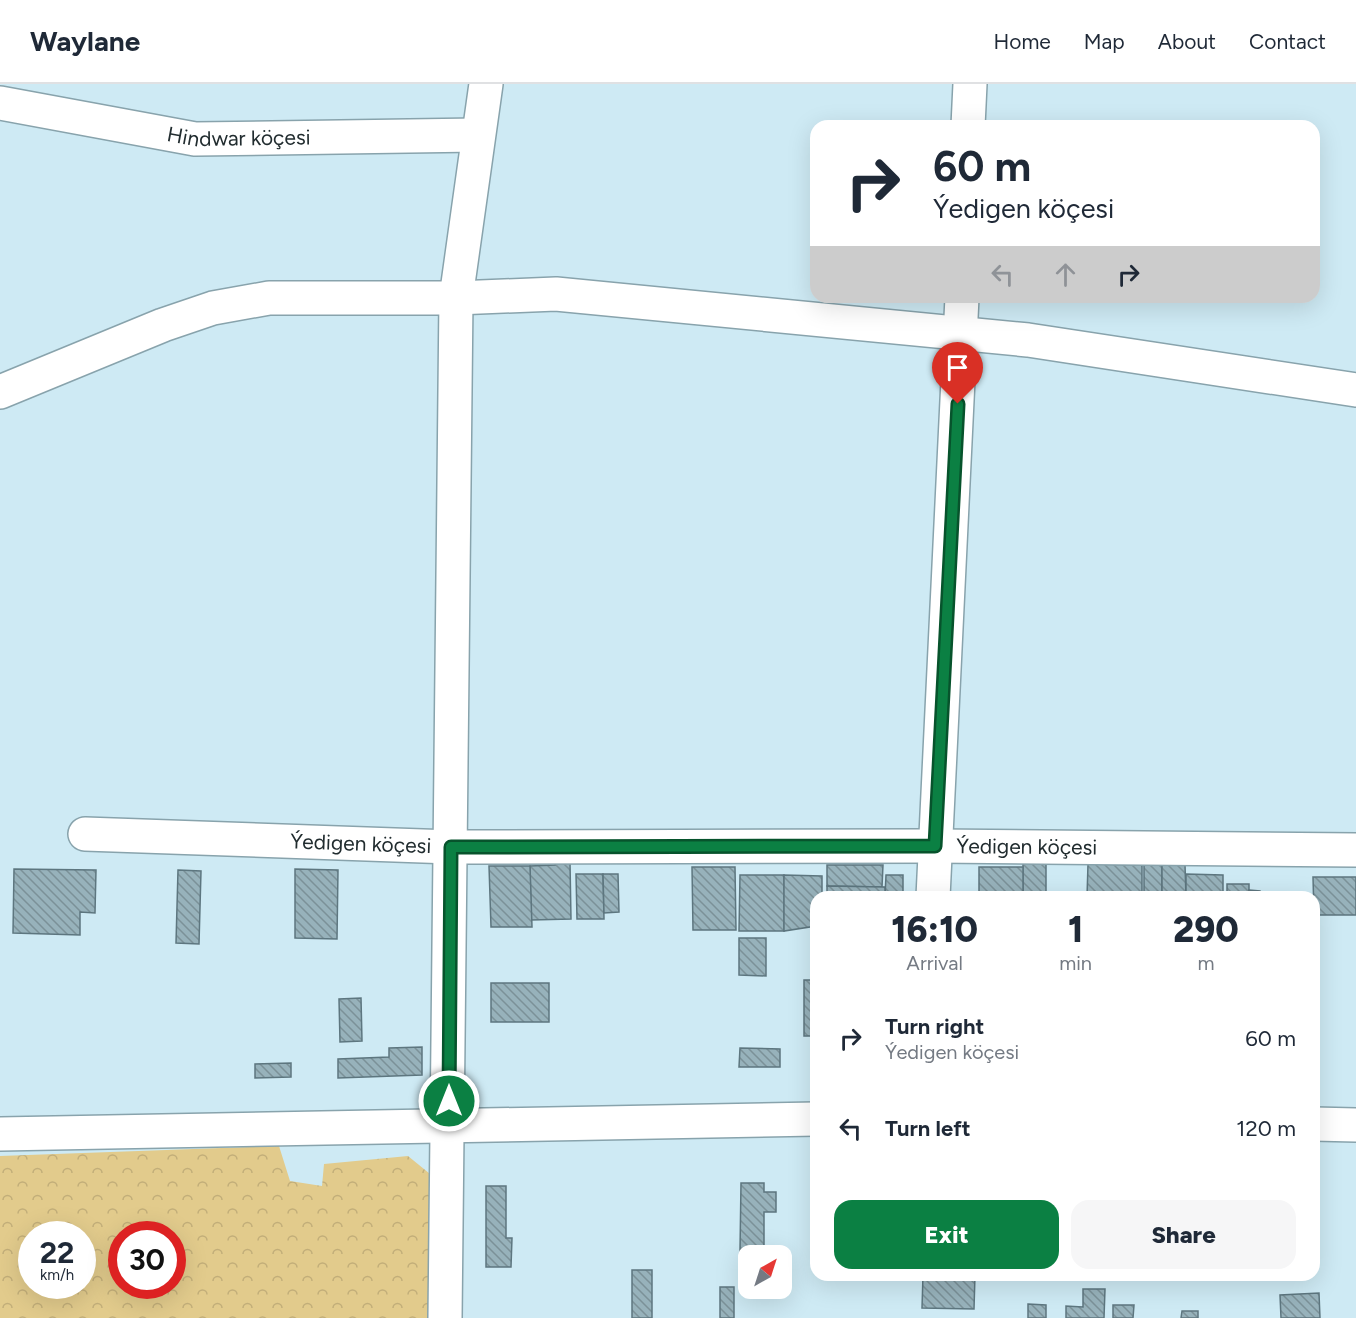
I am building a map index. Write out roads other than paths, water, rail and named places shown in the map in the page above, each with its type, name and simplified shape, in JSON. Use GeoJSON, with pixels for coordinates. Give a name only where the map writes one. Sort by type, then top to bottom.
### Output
{"type":"FeatureCollection","features":[{"type":"Feature","properties":{"kind":"street"},"geometry":{"type":"LineString","coordinates":[[445,1318],[449,1124],[456,298],[486,84]]}},
{"type":"Feature","properties":{"kind":"street"},"geometry":{"type":"LineString","coordinates":[[968,120],[970,84]]}},
{"type":"Feature","properties":{"kind":"street","name":"Hindwar köçesi"},"geometry":{"type":"LineString","coordinates":[[0,103],[195,139],[478,135]]}},
{"type":"Feature","properties":{"kind":"street"},"geometry":{"type":"LineString","coordinates":[[0,392],[163,325],[213,308],[269,298],[456,298],[556,294],[1028,340],[1356,390]]}},
{"type":"Feature","properties":{"kind":"street"},"geometry":{"type":"LineString","coordinates":[[933,891],[962,303]]}},
{"type":"Feature","properties":{"kind":"street","name":"Ýedigen köçesi"},"geometry":{"type":"LineString","coordinates":[[85,834],[451,847],[935,846],[1356,850]]}},
{"type":"Feature","properties":{"kind":"street"},"geometry":{"type":"LineString","coordinates":[[0,1134],[810,1119]]}},
{"type":"Feature","properties":{"kind":"street"},"geometry":{"type":"LineString","coordinates":[[1320,1124],[1356,1125]]}}]}
